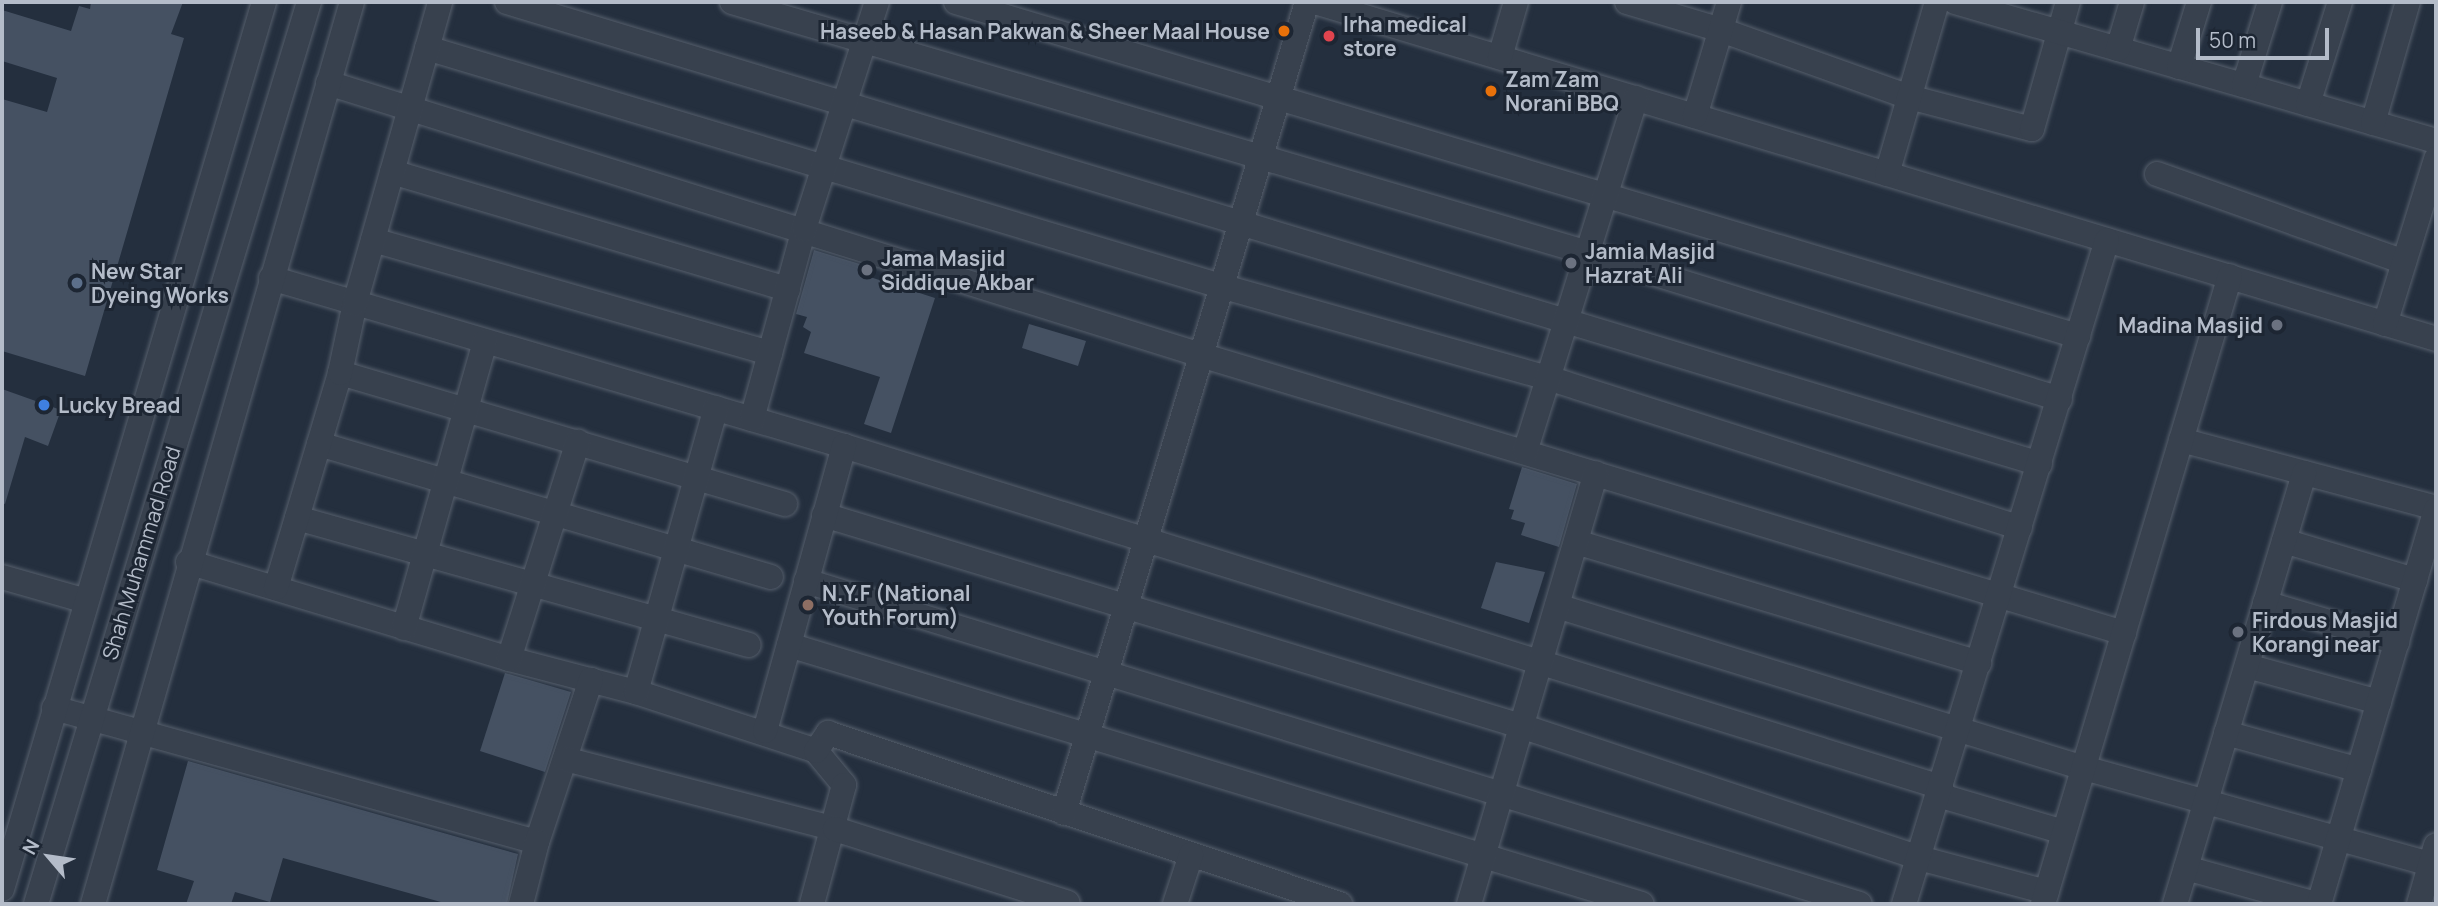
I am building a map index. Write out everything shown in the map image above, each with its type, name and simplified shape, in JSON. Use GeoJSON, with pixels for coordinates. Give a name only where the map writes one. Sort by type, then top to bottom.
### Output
{"type":"FeatureCollection","features":[{"type":"Feature","properties":{"kind":"street","name":"Shah Muhammad Road"},"geometry":{"type":"LineString","coordinates":[[2,889],[264,2]]}},
{"type":"Feature","properties":{"kind":"street","name":"Shah Muhammad Road"},"geometry":{"type":"LineString","coordinates":[[36,904],[90,718],[309,2]]}},
{"type":"Feature","properties":{"kind":"street"},"geometry":{"type":"LineString","coordinates":[[93,904],[188,562],[352,2]]}},
{"type":"Feature","properties":{"kind":"street"},"geometry":{"type":"LineString","coordinates":[[276,588],[340,373],[355,303],[440,2]]}},
{"type":"Feature","properties":{"kind":"street"},"geometry":{"type":"LineString","coordinates":[[507,2],[1242,225],[1567,318],[2040,464]]}},
{"type":"Feature","properties":{"kind":"street"},"geometry":{"type":"LineString","coordinates":[[732,2],[1588,253],[2060,399]]}},
{"type":"Feature","properties":{"kind":"street"},"geometry":{"type":"LineString","coordinates":[[752,419],[804,229],[877,2]]}},
{"type":"Feature","properties":{"kind":"street"},"geometry":{"type":"LineString","coordinates":[[956,2],[2078,336]]}},
{"type":"Feature","properties":{"kind":"street"},"geometry":{"type":"LineString","coordinates":[[1064,813],[1204,356],[1307,2]]}},
{"type":"Feature","properties":{"kind":"street"},"geometry":{"type":"LineString","coordinates":[[1315,2],[2436,339]]}},
{"type":"Feature","properties":{"kind":"street"},"geometry":{"type":"LineString","coordinates":[[1500,57],[1516,2]]}},
{"type":"Feature","properties":{"kind":"street"},"geometry":{"type":"LineString","coordinates":[[1627,2],[1721,30],[1909,97],[2032,130],[2068,2]]}},
{"type":"Feature","properties":{"kind":"street"},"geometry":{"type":"LineString","coordinates":[[1695,116],[1730,2]]}},
{"type":"Feature","properties":{"kind":"street"},"geometry":{"type":"LineString","coordinates":[[1887,174],[1937,2]]}},
{"type":"Feature","properties":{"kind":"street"},"geometry":{"type":"LineString","coordinates":[[1955,2],[1999,8],[2059,32],[2436,141]]}},
{"type":"Feature","properties":{"kind":"street"},"geometry":{"type":"LineString","coordinates":[[2118,49],[2132,2]]}},
{"type":"Feature","properties":{"kind":"street"},"geometry":{"type":"LineString","coordinates":[[2179,66],[2199,2]]}},
{"type":"Feature","properties":{"kind":"street"},"geometry":{"type":"LineString","coordinates":[[2244,85],[2270,2]]}},
{"type":"Feature","properties":{"kind":"street"},"geometry":{"type":"LineString","coordinates":[[2308,104],[2340,2]]}},
{"type":"Feature","properties":{"kind":"street"},"geometry":{"type":"LineString","coordinates":[[2373,122],[2408,2]]}},
{"type":"Feature","properties":{"kind":"street"},"geometry":{"type":"LineString","coordinates":[[427,48],[1224,287],[1548,378],[2020,528]]}},
{"type":"Feature","properties":{"kind":"street"},"geometry":{"type":"LineString","coordinates":[[328,83],[804,229],[1204,356],[2123,633]]}},
{"type":"Feature","properties":{"kind":"street"},"geometry":{"type":"LineString","coordinates":[[1525,452],[1636,98]]}},
{"type":"Feature","properties":{"kind":"street"},"geometry":{"type":"LineString","coordinates":[[2385,324],[2436,159]]}},
{"type":"Feature","properties":{"kind":"street"},"geometry":{"type":"LineString","coordinates":[[392,172],[788,289]]}},
{"type":"Feature","properties":{"kind":"street"},"geometry":{"type":"LineString","coordinates":[[2157,174],[2404,262]]}},
{"type":"Feature","properties":{"kind":"street"},"geometry":{"type":"LineString","coordinates":[[373,240],[770,353]]}},
{"type":"Feature","properties":{"kind":"street"},"geometry":{"type":"LineString","coordinates":[[1904,904],[2108,240]]}},
{"type":"Feature","properties":{"kind":"street"},"geometry":{"type":"LineString","coordinates":[[824,515],[1126,610],[1521,726],[2045,898],[2230,276]]}},
{"type":"Feature","properties":{"kind":"street"},"geometry":{"type":"LineString","coordinates":[[271,278],[844,446],[1541,662],[2064,832]]}},
{"type":"Feature","properties":{"kind":"street"},"geometry":{"type":"LineString","coordinates":[[404,628],[485,341]]}},
{"type":"Feature","properties":{"kind":"street"},"geometry":{"type":"LineString","coordinates":[[340,373],[785,504]]}},
{"type":"Feature","properties":{"kind":"street"},"geometry":{"type":"LineString","coordinates":[[636,692],[716,408]]}},
{"type":"Feature","properties":{"kind":"street"},"geometry":{"type":"LineString","coordinates":[[2181,440],[2436,510],[2317,904],[2186,868]]}},
{"type":"Feature","properties":{"kind":"street"},"geometry":{"type":"LineString","coordinates":[[509,659],[578,442]]}},
{"type":"Feature","properties":{"kind":"street"},"geometry":{"type":"LineString","coordinates":[[319,444],[677,547],[771,578]]}},
{"type":"Feature","properties":{"kind":"street"},"geometry":{"type":"LineString","coordinates":[[765,731],[844,446]]}},
{"type":"Feature","properties":{"kind":"street"},"geometry":{"type":"LineString","coordinates":[[1469,904],[1596,473]]}},
{"type":"Feature","properties":{"kind":"street"},"geometry":{"type":"LineString","coordinates":[[2175,904],[2304,473]]}},
{"type":"Feature","properties":{"kind":"street"},"geometry":{"type":"LineString","coordinates":[[297,518],[748,645]]}},
{"type":"Feature","properties":{"kind":"street"},"geometry":{"type":"LineString","coordinates":[[2284,541],[2415,580]]}},
{"type":"Feature","properties":{"kind":"street"},"geometry":{"type":"LineString","coordinates":[[1576,542],[1979,663]]}},
{"type":"Feature","properties":{"kind":"street"},"geometry":{"type":"LineString","coordinates":[[188,562],[509,659],[636,692],[765,731],[816,751],[844,785],[835,829],[812,904]]}},
{"type":"Feature","properties":{"kind":"street"},"geometry":{"type":"LineString","coordinates":[[2,577],[86,601]]}},
{"type":"Feature","properties":{"kind":"street"},"geometry":{"type":"LineString","coordinates":[[806,581],[1502,791],[1860,904]]}},
{"type":"Feature","properties":{"kind":"street"},"geometry":{"type":"LineString","coordinates":[[2265,603],[2397,642]]}},
{"type":"Feature","properties":{"kind":"street"},"geometry":{"type":"LineString","coordinates":[[1557,606],[2084,768],[2339,838],[2433,854],[2419,904]]}},
{"type":"Feature","properties":{"kind":"street"},"geometry":{"type":"LineString","coordinates":[[789,645],[1087,738],[1484,854],[1642,904]]}},
{"type":"Feature","properties":{"kind":"street"},"geometry":{"type":"LineString","coordinates":[[2246,666],[2379,702]]}},
{"type":"Feature","properties":{"kind":"street"},"geometry":{"type":"LineString","coordinates":[[521,904],[537,842],[591,680]]}},
{"type":"Feature","properties":{"kind":"street"},"geometry":{"type":"LineString","coordinates":[[54,708],[139,734],[537,842]]}},
{"type":"Feature","properties":{"kind":"street"},"geometry":{"type":"LineString","coordinates":[[816,751],[828,733],[1340,904]]}},
{"type":"Feature","properties":{"kind":"street"},"geometry":{"type":"LineString","coordinates":[[2226,733],[2359,770]]}},
{"type":"Feature","properties":{"kind":"street"},"geometry":{"type":"LineString","coordinates":[[565,759],[835,829],[1068,903]]}},
{"type":"Feature","properties":{"kind":"street"},"geometry":{"type":"LineString","coordinates":[[1175,904],[1191,855]]}},
{"type":"Feature","properties":{"kind":"building"},"geometry":{"type":"Polygon","coordinates":[[[91,2],[183,2],[171,34],[184,38],[85,376],[2,351],[2,99],[47,112],[57,78],[2,61],[2,10],[71,31],[79,6],[90,9],[91,2]]]}},
{"type":"Feature","properties":{"kind":"building"},"geometry":{"type":"Polygon","coordinates":[[[814,250],[873,268],[870,277],[935,298],[891,433],[864,424],[880,377],[804,353],[811,332],[803,327],[807,317],[796,314],[814,250]]]}},
{"type":"Feature","properties":{"kind":"building"},"geometry":{"type":"Polygon","coordinates":[[[1029,324],[1086,341],[1078,366],[1022,348],[1029,324]]]}},
{"type":"Feature","properties":{"kind":"building"},"geometry":{"type":"Polygon","coordinates":[[[2,389],[61,410],[48,446],[25,437],[5,504],[2,503],[2,389]]]}},
{"type":"Feature","properties":{"kind":"building"},"geometry":{"type":"Polygon","coordinates":[[[1522,467],[1577,484],[1559,547],[1521,535],[1525,523],[1511,519],[1514,510],[1509,509],[1522,467]]]}},
{"type":"Feature","properties":{"kind":"building"},"geometry":{"type":"Polygon","coordinates":[[[1496,562],[1545,572],[1529,623],[1481,608],[1496,562]]]}},
{"type":"Feature","properties":{"kind":"building"},"geometry":{"type":"Polygon","coordinates":[[[505,673],[571,692],[545,772],[480,751],[505,673]]]}},
{"type":"Feature","properties":{"kind":"building"},"geometry":{"type":"Polygon","coordinates":[[[188,761],[518,854],[507,904],[448,904],[283,858],[270,902],[235,892],[231,904],[186,904],[194,881],[157,870],[188,761]]]}},
{"type":"Feature","properties":{"kind":"place","name":"Haseeb & Hasan Pakwan & Sheer Maal House"},"geometry":{"type":"Point","coordinates":[1284,31]}},
{"type":"Feature","properties":{"kind":"place","name":"Irha medical store"},"geometry":{"type":"Point","coordinates":[1329,36]}},
{"type":"Feature","properties":{"kind":"place","name":"Zam Zam Norani BBQ"},"geometry":{"type":"Point","coordinates":[1491,91]}},
{"type":"Feature","properties":{"kind":"place","name":"Jamia Masjid Hazrat Ali"},"geometry":{"type":"Point","coordinates":[1571,263]}},
{"type":"Feature","properties":{"kind":"place","name":"Jama Masjid Siddique Akbar"},"geometry":{"type":"Point","coordinates":[867,270]}},
{"type":"Feature","properties":{"kind":"place","name":"New Star Dyeing Works"},"geometry":{"type":"Point","coordinates":[77,283]}},
{"type":"Feature","properties":{"kind":"place","name":"Madina Masjid"},"geometry":{"type":"Point","coordinates":[2277,325]}},
{"type":"Feature","properties":{"kind":"place","name":"Lucky Bread"},"geometry":{"type":"Point","coordinates":[44,405]}},
{"type":"Feature","properties":{"kind":"place","name":"N.Y.F (National Youth Forum)"},"geometry":{"type":"Point","coordinates":[808,605]}},
{"type":"Feature","properties":{"kind":"place","name":"Firdous Masjid Korangi near"},"geometry":{"type":"Point","coordinates":[2238,632]}}]}
